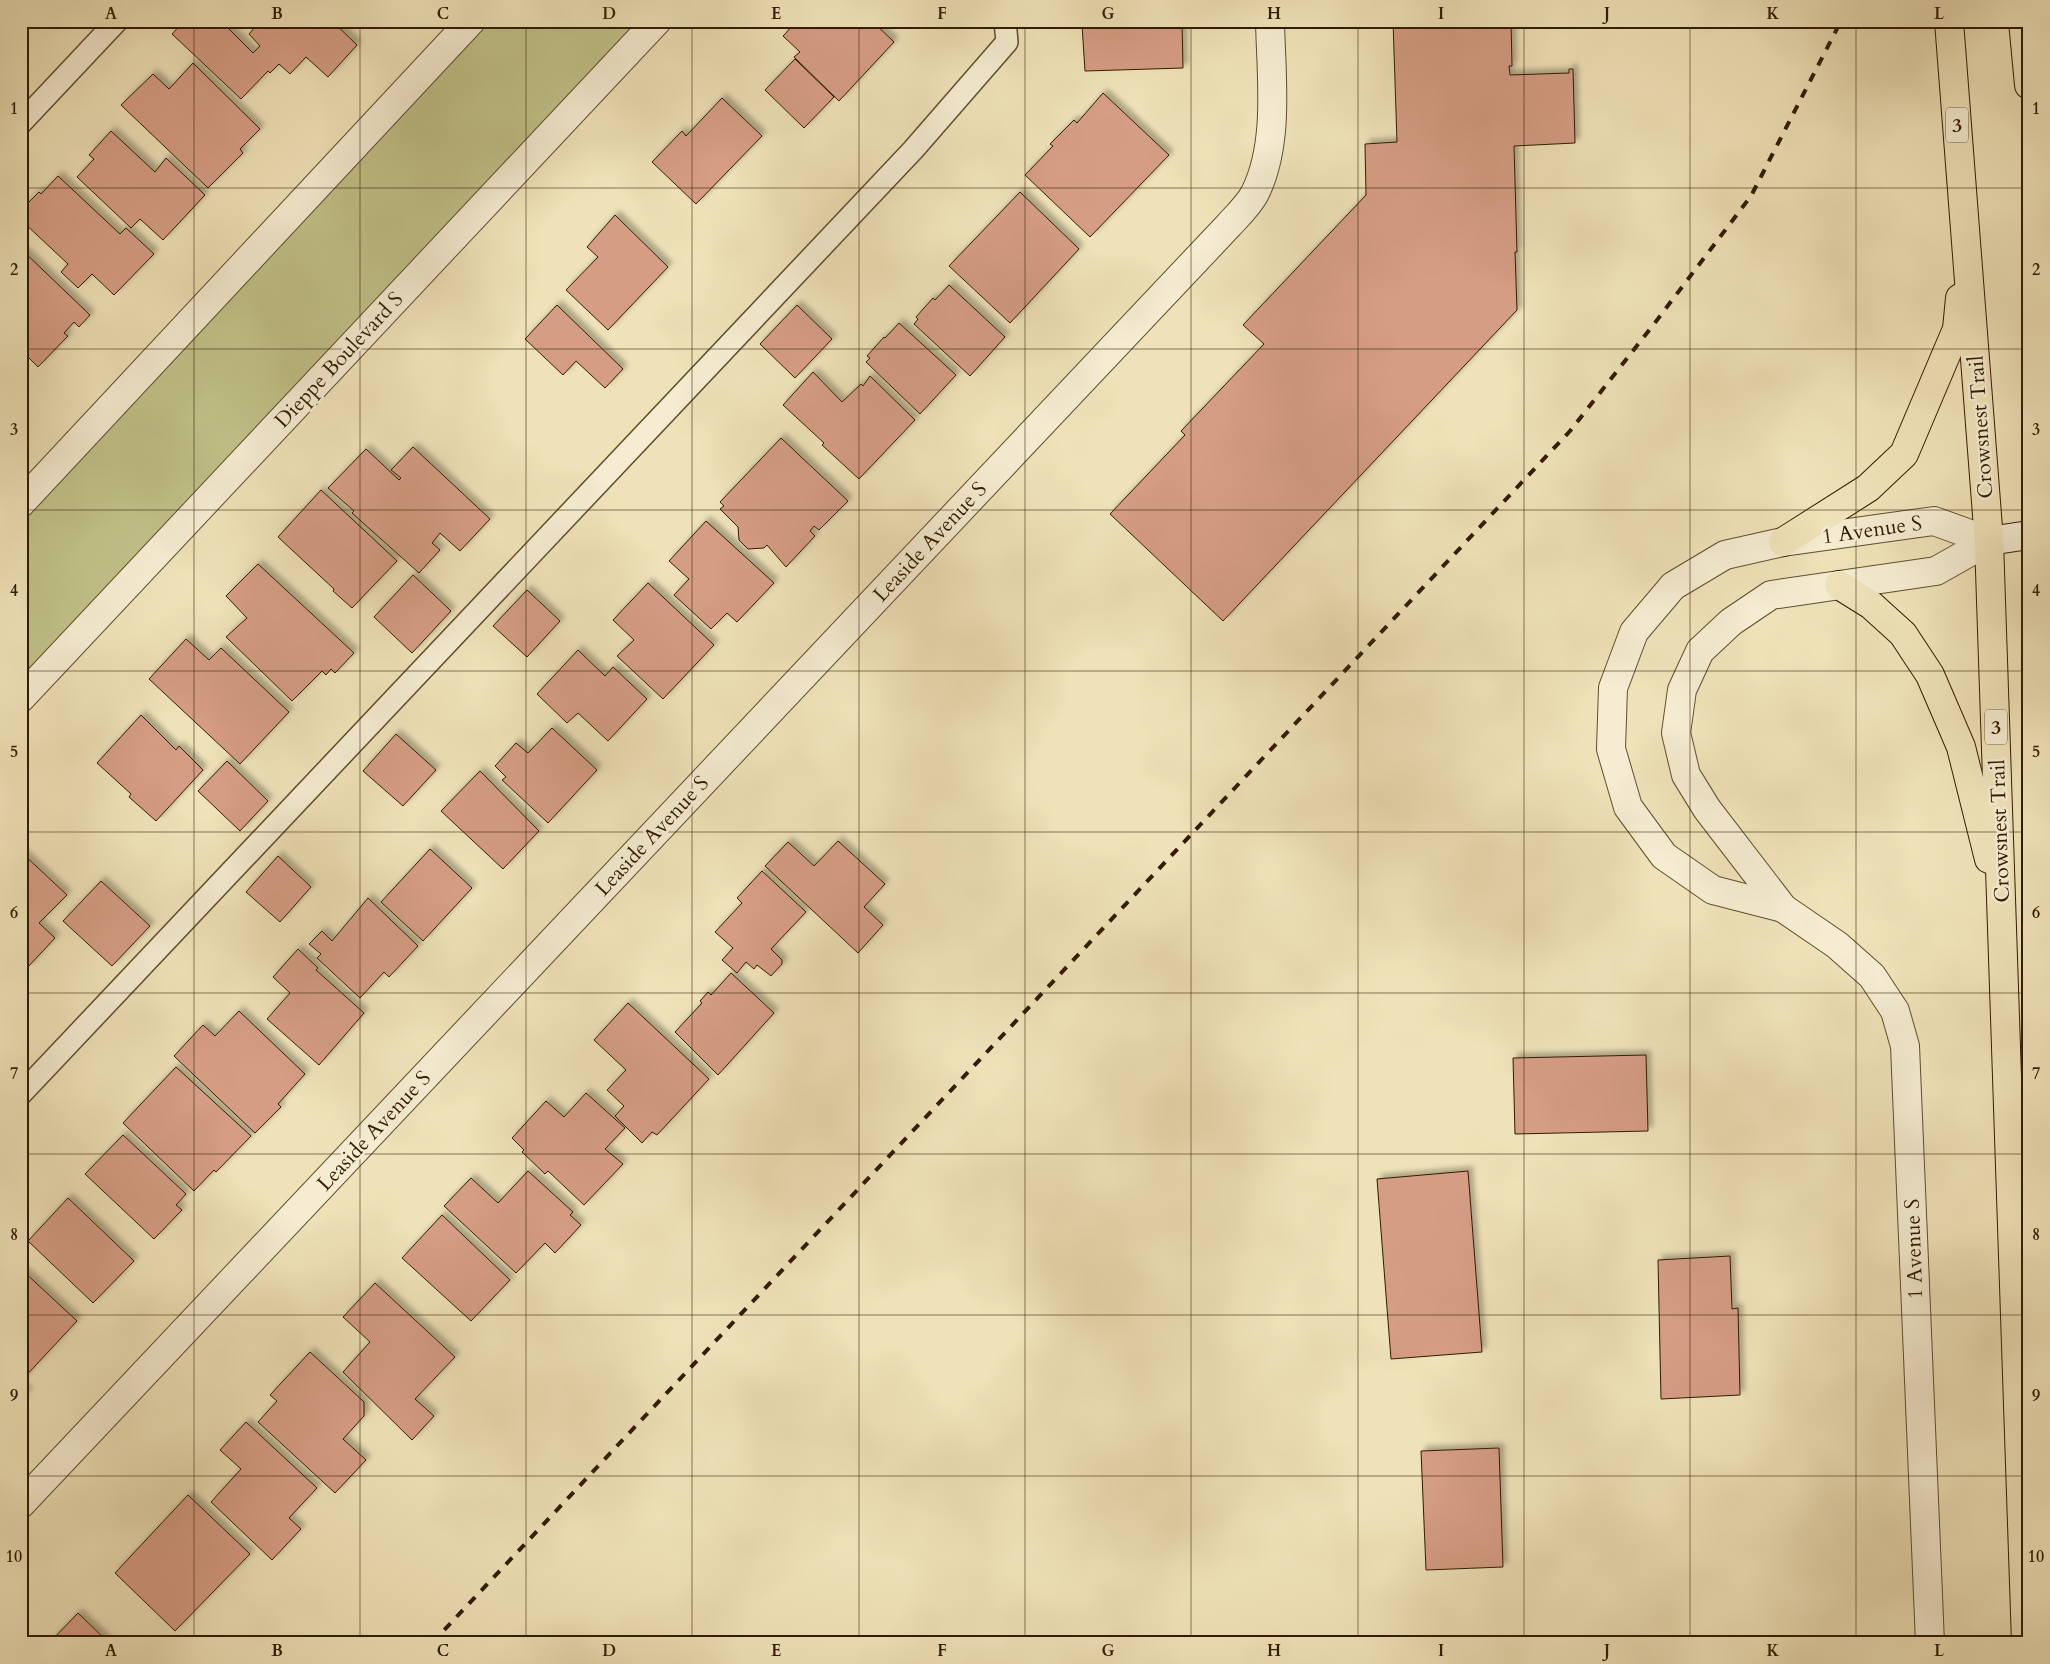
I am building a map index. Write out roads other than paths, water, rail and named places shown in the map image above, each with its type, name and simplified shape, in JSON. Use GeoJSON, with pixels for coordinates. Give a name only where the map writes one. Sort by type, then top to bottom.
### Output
{"type":"FeatureCollection","features":[{"type":"Feature","properties":{"kind":"highway","name":"Crowsnest Trail"},"geometry":{"type":"LineString","coordinates":[[1950,21],[1989,541],[2026,1643]]}},
{"type":"Feature","properties":{"kind":"highway"},"geometry":{"type":"LineString","coordinates":[[2023,21],[2029,85]]}},
{"type":"Feature","properties":{"kind":"highway"},"geometry":{"type":"LineString","coordinates":[[1784,542],[1868,488],[1904,454],[1957,329],[1966,230]]}},
{"type":"Feature","properties":{"kind":"highway"},"geometry":{"type":"LineString","coordinates":[[1839,585],[1871,605],[1903,634],[1930,675],[1961,747],[2002,913]]}},
{"type":"Feature","properties":{"kind":"street"},"geometry":{"type":"LineString","coordinates":[[21,503],[470,21]]}},
{"type":"Feature","properties":{"kind":"street","name":"Dieppe Boulevard S"},"geometry":{"type":"LineString","coordinates":[[21,698],[657,21]]}},
{"type":"Feature","properties":{"kind":"street","name":"Leaside Avenue S"},"geometry":{"type":"LineString","coordinates":[[21,1504],[1228,226],[1254,194],[1268,158],[1272,109],[1270,21]]}},
{"type":"Feature","properties":{"kind":"street","name":"1 Avenue S"},"geometry":{"type":"LineString","coordinates":[[1782,908],[1713,890],[1664,856],[1628,807],[1611,749],[1613,688],[1634,632],[1673,586],[1725,555],[1784,542],[1934,521],[1989,541]]}},
{"type":"Feature","properties":{"kind":"street"},"geometry":{"type":"LineString","coordinates":[[1989,541],[2029,535]]}},
{"type":"Feature","properties":{"kind":"street","name":"1 Avenue S"},"geometry":{"type":"LineString","coordinates":[[1930,1643],[1905,1046],[1895,1011],[1872,976],[1837,945],[1782,908],[1707,808],[1686,774],[1676,732],[1682,690],[1700,651],[1731,622],[1771,595],[1936,571],[1989,541]]}},
{"type":"Feature","properties":{"kind":"lane"},"geometry":{"type":"LineString","coordinates":[[21,123],[117,21]]}},
{"type":"Feature","properties":{"kind":"lane"},"geometry":{"type":"LineString","coordinates":[[21,1094],[913,150],[1007,42],[1006,21]]}},
{"type":"Feature","properties":{"kind":"railway"},"geometry":{"type":"LineString","coordinates":[[432,1643],[1570,431],[1751,196],[1841,21]]}}]}
